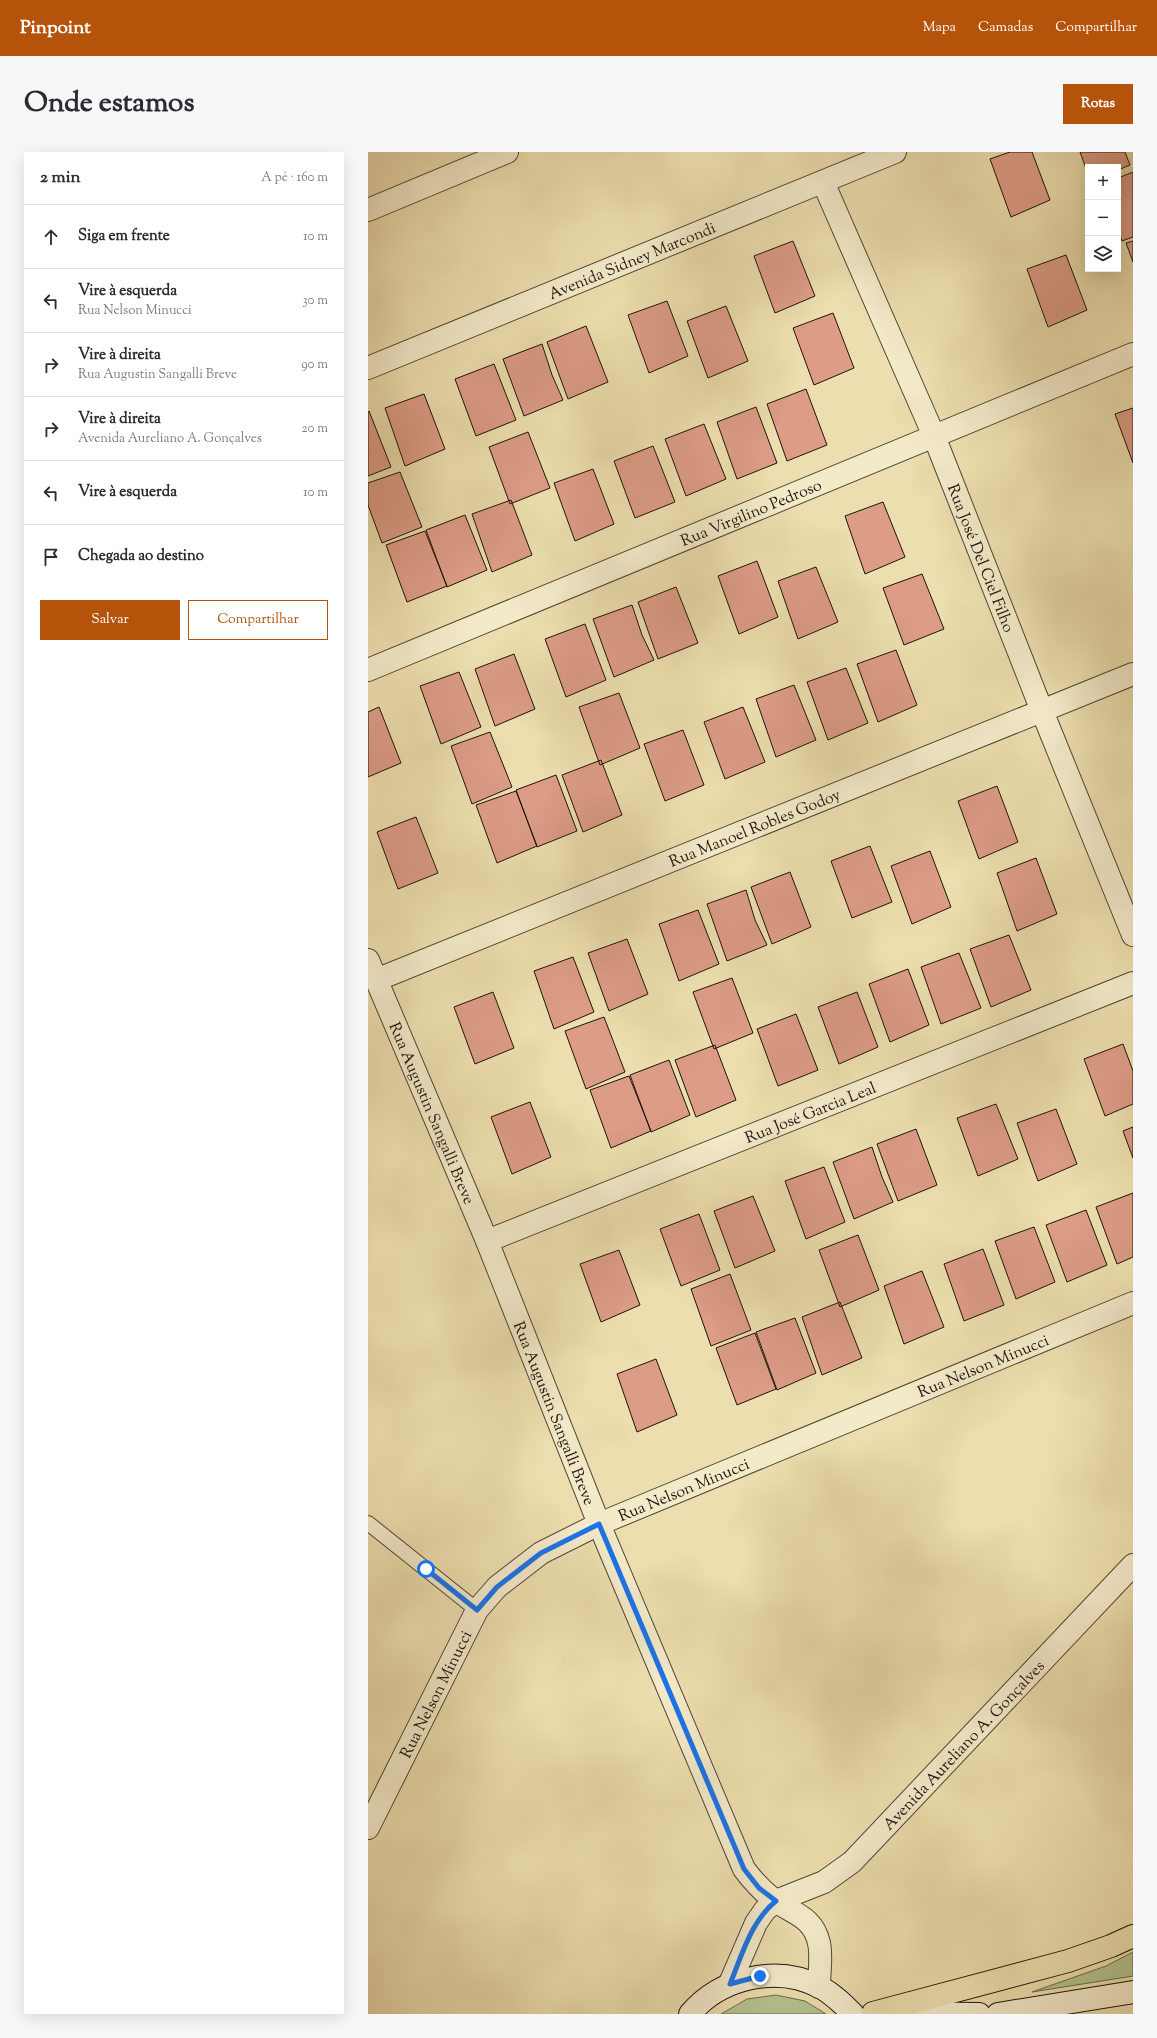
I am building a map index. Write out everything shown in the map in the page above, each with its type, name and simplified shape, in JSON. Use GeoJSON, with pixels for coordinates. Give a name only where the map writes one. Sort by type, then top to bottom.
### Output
{"type":"FeatureCollection","features":[{"type":"Feature","properties":{"kind":"highway"},"geometry":{"type":"LineString","coordinates":[[865,2014],[1068,1961],[1111,1946],[1133,1936]]}},
{"type":"Feature","properties":{"kind":"street"},"geometry":{"type":"LineString","coordinates":[[368,210],[507,152]]}},
{"type":"Feature","properties":{"kind":"street","name":"Avenida Sidney Marcondi"},"geometry":{"type":"LineString","coordinates":[[368,368],[895,152]]}},
{"type":"Feature","properties":{"kind":"street","name":"Rua José Del Ciel Filho"},"geometry":{"type":"LineString","coordinates":[[824,182],[934,436],[1042,711],[1133,935]]}},
{"type":"Feature","properties":{"kind":"street","name":"Rua Virgilino Pedroso"},"geometry":{"type":"LineString","coordinates":[[368,670],[1133,354]]}},
{"type":"Feature","properties":{"kind":"street","name":"Rua Manoel Robles Godoy"},"geometry":{"type":"LineString","coordinates":[[376,980],[1133,674]]}},
{"type":"Feature","properties":{"kind":"street","name":"Rua Augustin Sangalli Breve"},"geometry":{"type":"LineString","coordinates":[[368,960],[487,1241],[599,1524],[744,1869],[759,1888],[776,1901]]}},
{"type":"Feature","properties":{"kind":"street","name":"Rua José Garcia Leal"},"geometry":{"type":"LineString","coordinates":[[487,1241],[1133,983]]}},
{"type":"Feature","properties":{"kind":"street","name":"Rua Nelson Minucci"},"geometry":{"type":"LineString","coordinates":[[368,1828],[477,1610],[497,1587],[541,1553],[599,1524],[1133,1303]]}},
{"type":"Feature","properties":{"kind":"street","name":"Avenida Aureliano A. Gonçalves"},"geometry":{"type":"LineString","coordinates":[[730,1984],[756,1923],[765,1910],[776,1901],[824,1882],[852,1862],[1133,1565]]}},
{"type":"Feature","properties":{"kind":"street"},"geometry":{"type":"LineString","coordinates":[[776,1901],[803,1916],[814,1929],[819,1944],[819,1986]]}},
{"type":"Feature","properties":{"kind":"street"},"geometry":{"type":"LineString","coordinates":[[690,2014],[701,2001],[730,1984],[760,1976],[790,1977],[819,1986],[839,2000],[865,2014],[979,2014]]}},
{"type":"Feature","properties":{"kind":"street"},"geometry":{"type":"LineString","coordinates":[[998,2014],[1133,1992]]}},
{"type":"Feature","properties":{"kind":"lane"},"geometry":{"type":"LineString","coordinates":[[368,1523],[477,1610]]}},
{"type":"Feature","properties":{"kind":"green space"},"geometry":{"type":"Polygon","coordinates":[[[1133,1952],[1133,1976],[1032,1992],[1106,1966],[1133,1952]]]}},
{"type":"Feature","properties":{"kind":"green space"},"geometry":{"type":"Polygon","coordinates":[[[776,1995],[805,2001],[826,2014],[721,2014],[747,1999],[776,1995]]]}},
{"type":"Feature","properties":{"kind":"building"},"geometry":{"type":"Polygon","coordinates":[[[1010,152],[1032,152],[1050,200],[1011,217],[990,159],[1010,152]]]}},
{"type":"Feature","properties":{"kind":"building"},"geometry":{"type":"Polygon","coordinates":[[[1080,152],[1125,152],[1130,165],[1121,169],[1121,164],[1085,164],[1085,166],[1080,152]]]}},
{"type":"Feature","properties":{"kind":"building"},"geometry":{"type":"Polygon","coordinates":[[[1133,172],[1133,237],[1122,241],[1121,238],[1121,177],[1133,172]]]}},
{"type":"Feature","properties":{"kind":"building"},"geometry":{"type":"Polygon","coordinates":[[[793,241],[815,296],[775,313],[754,256],[793,241]]]}},
{"type":"Feature","properties":{"kind":"building"},"geometry":{"type":"Polygon","coordinates":[[[1133,241],[1133,262],[1126,243],[1133,241]]]}},
{"type":"Feature","properties":{"kind":"building"},"geometry":{"type":"Polygon","coordinates":[[[1066,255],[1087,310],[1048,327],[1027,269],[1066,255]]]}},
{"type":"Feature","properties":{"kind":"building"},"geometry":{"type":"Polygon","coordinates":[[[667,301],[688,356],[649,373],[628,315],[667,301]]]}},
{"type":"Feature","properties":{"kind":"building"},"geometry":{"type":"Polygon","coordinates":[[[726,306],[748,361],[708,378],[687,321],[726,306]]]}},
{"type":"Feature","properties":{"kind":"building"},"geometry":{"type":"Polygon","coordinates":[[[833,313],[854,368],[814,385],[793,328],[833,313]]]}},
{"type":"Feature","properties":{"kind":"building"},"geometry":{"type":"Polygon","coordinates":[[[586,326],[608,382],[568,399],[547,342],[586,326]]]}},
{"type":"Feature","properties":{"kind":"building"},"geometry":{"type":"Polygon","coordinates":[[[542,344],[552,375],[563,400],[524,416],[503,359],[542,344]]]}},
{"type":"Feature","properties":{"kind":"building"},"geometry":{"type":"Polygon","coordinates":[[[494,364],[516,420],[476,436],[455,379],[494,364]]]}},
{"type":"Feature","properties":{"kind":"building"},"geometry":{"type":"Polygon","coordinates":[[[806,389],[827,445],[787,461],[767,404],[806,389]]]}},
{"type":"Feature","properties":{"kind":"building"},"geometry":{"type":"Polygon","coordinates":[[[424,394],[445,449],[405,466],[385,408],[424,394]]]}},
{"type":"Feature","properties":{"kind":"building"},"geometry":{"type":"Polygon","coordinates":[[[756,407],[777,463],[737,479],[717,422],[756,407]]]}},
{"type":"Feature","properties":{"kind":"building"},"geometry":{"type":"Polygon","coordinates":[[[1133,408],[1133,463],[1115,414],[1133,408]]]}},
{"type":"Feature","properties":{"kind":"building"},"geometry":{"type":"Polygon","coordinates":[[[369,411],[391,467],[368,476],[368,412],[369,411]]]}},
{"type":"Feature","properties":{"kind":"building"},"geometry":{"type":"Polygon","coordinates":[[[704,424],[726,479],[686,496],[665,439],[704,424]]]}},
{"type":"Feature","properties":{"kind":"building"},"geometry":{"type":"Polygon","coordinates":[[[528,432],[550,488],[510,504],[489,447],[528,432]]]}},
{"type":"Feature","properties":{"kind":"building"},"geometry":{"type":"Polygon","coordinates":[[[653,446],[675,502],[635,518],[614,461],[653,446]]]}},
{"type":"Feature","properties":{"kind":"building"},"geometry":{"type":"Polygon","coordinates":[[[593,469],[614,524],[575,541],[554,483],[593,469]]]}},
{"type":"Feature","properties":{"kind":"building"},"geometry":{"type":"Polygon","coordinates":[[[400,472],[422,527],[382,543],[368,505],[368,483],[400,472]]]}},
{"type":"Feature","properties":{"kind":"building"},"geometry":{"type":"Polygon","coordinates":[[[511,500],[532,555],[492,572],[472,514],[511,500]]]}},
{"type":"Feature","properties":{"kind":"building"},"geometry":{"type":"Polygon","coordinates":[[[883,502],[905,557],[865,574],[845,516],[883,502]]]}},
{"type":"Feature","properties":{"kind":"building"},"geometry":{"type":"Polygon","coordinates":[[[465,515],[487,570],[447,587],[426,530],[465,515]]]}},
{"type":"Feature","properties":{"kind":"building"},"geometry":{"type":"Polygon","coordinates":[[[425,531],[447,586],[407,602],[386,545],[425,531]]]}},
{"type":"Feature","properties":{"kind":"building"},"geometry":{"type":"Polygon","coordinates":[[[757,561],[778,617],[739,634],[718,576],[757,561]]]}},
{"type":"Feature","properties":{"kind":"building"},"geometry":{"type":"Polygon","coordinates":[[[816,567],[838,622],[798,639],[778,581],[816,567]]]}},
{"type":"Feature","properties":{"kind":"building"},"geometry":{"type":"Polygon","coordinates":[[[922,574],[944,629],[904,645],[883,588],[922,574]]]}},
{"type":"Feature","properties":{"kind":"building"},"geometry":{"type":"Polygon","coordinates":[[[676,587],[698,643],[658,659],[638,602],[676,587]]]}},
{"type":"Feature","properties":{"kind":"building"},"geometry":{"type":"Polygon","coordinates":[[[632,605],[642,635],[654,660],[614,677],[593,619],[632,605]]]}},
{"type":"Feature","properties":{"kind":"building"},"geometry":{"type":"Polygon","coordinates":[[[585,624],[606,680],[566,697],[545,639],[585,624]]]}},
{"type":"Feature","properties":{"kind":"building"},"geometry":{"type":"Polygon","coordinates":[[[896,650],[917,705],[878,722],[857,664],[896,650]]]}},
{"type":"Feature","properties":{"kind":"building"},"geometry":{"type":"Polygon","coordinates":[[[514,654],[535,709],[495,726],[475,669],[514,654]]]}},
{"type":"Feature","properties":{"kind":"building"},"geometry":{"type":"Polygon","coordinates":[[[846,668],[868,723],[828,740],[807,682],[846,668]]]}},
{"type":"Feature","properties":{"kind":"building"},"geometry":{"type":"Polygon","coordinates":[[[459,672],[481,727],[441,744],[420,686],[459,672]]]}},
{"type":"Feature","properties":{"kind":"building"},"geometry":{"type":"Polygon","coordinates":[[[794,685],[816,740],[776,757],[756,699],[794,685]]]}},
{"type":"Feature","properties":{"kind":"building"},"geometry":{"type":"Polygon","coordinates":[[[619,693],[640,748],[600,765],[579,707],[619,693]]]}},
{"type":"Feature","properties":{"kind":"building"},"geometry":{"type":"Polygon","coordinates":[[[379,707],[401,763],[368,777],[368,712],[379,707]]]}},
{"type":"Feature","properties":{"kind":"building"},"geometry":{"type":"Polygon","coordinates":[[[743,707],[765,762],[725,779],[704,722],[743,707]]]}},
{"type":"Feature","properties":{"kind":"building"},"geometry":{"type":"Polygon","coordinates":[[[683,730],[704,785],[665,801],[644,744],[683,730]]]}},
{"type":"Feature","properties":{"kind":"building"},"geometry":{"type":"Polygon","coordinates":[[[490,732],[512,787],[472,804],[451,746],[490,732]]]}},
{"type":"Feature","properties":{"kind":"building"},"geometry":{"type":"Polygon","coordinates":[[[601,760],[622,815],[583,832],[562,775],[601,760]]]}},
{"type":"Feature","properties":{"kind":"building"},"geometry":{"type":"Polygon","coordinates":[[[556,775],[577,831],[537,847],[516,790],[556,775]]]}},
{"type":"Feature","properties":{"kind":"building"},"geometry":{"type":"Polygon","coordinates":[[[997,786],[1018,842],[979,859],[958,801],[997,786]]]}},
{"type":"Feature","properties":{"kind":"building"},"geometry":{"type":"Polygon","coordinates":[[[516,791],[537,846],[497,863],[476,805],[516,791]]]}},
{"type":"Feature","properties":{"kind":"building"},"geometry":{"type":"Polygon","coordinates":[[[416,817],[438,873],[398,889],[377,832],[416,817]]]}},
{"type":"Feature","properties":{"kind":"building"},"geometry":{"type":"Polygon","coordinates":[[[870,846],[892,902],[852,918],[831,861],[870,846]]]}},
{"type":"Feature","properties":{"kind":"building"},"geometry":{"type":"Polygon","coordinates":[[[930,851],[951,907],[912,924],[891,866],[930,851]]]}},
{"type":"Feature","properties":{"kind":"building"},"geometry":{"type":"Polygon","coordinates":[[[1036,858],[1057,914],[1017,931],[997,873],[1036,858]]]}},
{"type":"Feature","properties":{"kind":"building"},"geometry":{"type":"Polygon","coordinates":[[[790,872],[811,927],[772,944],[751,887],[790,872]]]}},
{"type":"Feature","properties":{"kind":"building"},"geometry":{"type":"Polygon","coordinates":[[[746,890],[755,920],[767,945],[727,961],[707,904],[746,890]]]}},
{"type":"Feature","properties":{"kind":"building"},"geometry":{"type":"Polygon","coordinates":[[[698,910],[719,964],[679,981],[659,924],[698,910]]]}},
{"type":"Feature","properties":{"kind":"building"},"geometry":{"type":"Polygon","coordinates":[[[1009,935],[1031,990],[991,1007],[970,949],[1009,935]]]}},
{"type":"Feature","properties":{"kind":"building"},"geometry":{"type":"Polygon","coordinates":[[[627,939],[648,994],[609,1011],[588,953],[627,939]]]}},
{"type":"Feature","properties":{"kind":"building"},"geometry":{"type":"Polygon","coordinates":[[[959,953],[981,1008],[941,1024],[921,967],[959,953]]]}},
{"type":"Feature","properties":{"kind":"building"},"geometry":{"type":"Polygon","coordinates":[[[573,957],[594,1012],[554,1029],[534,971],[573,957]]]}},
{"type":"Feature","properties":{"kind":"building"},"geometry":{"type":"Polygon","coordinates":[[[908,969],[929,1025],[890,1042],[869,984],[908,969]]]}},
{"type":"Feature","properties":{"kind":"building"},"geometry":{"type":"Polygon","coordinates":[[[732,978],[753,1033],[714,1049],[693,992],[732,978]]]}},
{"type":"Feature","properties":{"kind":"building"},"geometry":{"type":"Polygon","coordinates":[[[493,992],[514,1048],[475,1064],[454,1007],[493,992]]]}},
{"type":"Feature","properties":{"kind":"building"},"geometry":{"type":"Polygon","coordinates":[[[857,992],[878,1047],[839,1064],[818,1007],[857,992]]]}},
{"type":"Feature","properties":{"kind":"building"},"geometry":{"type":"Polygon","coordinates":[[[796,1014],[818,1070],[778,1086],[757,1029],[796,1014]]]}},
{"type":"Feature","properties":{"kind":"building"},"geometry":{"type":"Polygon","coordinates":[[[604,1017],[625,1072],[586,1089],[565,1031],[604,1017]]]}},
{"type":"Feature","properties":{"kind":"building"},"geometry":{"type":"Polygon","coordinates":[[[1123,1044],[1133,1071],[1133,1104],[1105,1116],[1084,1059],[1123,1044]]]}},
{"type":"Feature","properties":{"kind":"building"},"geometry":{"type":"Polygon","coordinates":[[[715,1045],[736,1100],[696,1117],[675,1060],[715,1045]]]}},
{"type":"Feature","properties":{"kind":"building"},"geometry":{"type":"Polygon","coordinates":[[[669,1060],[690,1115],[651,1132],[630,1075],[669,1060]]]}},
{"type":"Feature","properties":{"kind":"building"},"geometry":{"type":"Polygon","coordinates":[[[629,1076],[651,1131],[611,1148],[590,1090],[629,1076]]]}},
{"type":"Feature","properties":{"kind":"building"},"geometry":{"type":"Polygon","coordinates":[[[530,1102],[551,1157],[512,1174],[491,1117],[530,1102]]]}},
{"type":"Feature","properties":{"kind":"building"},"geometry":{"type":"Polygon","coordinates":[[[996,1104],[1018,1159],[978,1176],[957,1118],[996,1104]]]}},
{"type":"Feature","properties":{"kind":"building"},"geometry":{"type":"Polygon","coordinates":[[[1056,1109],[1077,1164],[1038,1181],[1017,1123],[1056,1109]]]}},
{"type":"Feature","properties":{"kind":"building"},"geometry":{"type":"Polygon","coordinates":[[[1133,1127],[1133,1158],[1123,1131],[1133,1127]]]}},
{"type":"Feature","properties":{"kind":"building"},"geometry":{"type":"Polygon","coordinates":[[[916,1129],[937,1185],[898,1201],[877,1144],[916,1129]]]}},
{"type":"Feature","properties":{"kind":"building"},"geometry":{"type":"Polygon","coordinates":[[[872,1147],[882,1177],[893,1202],[854,1219],[833,1162],[872,1147]]]}},
{"type":"Feature","properties":{"kind":"building"},"geometry":{"type":"Polygon","coordinates":[[[824,1167],[845,1222],[806,1239],[785,1181],[824,1167]]]}},
{"type":"Feature","properties":{"kind":"building"},"geometry":{"type":"Polygon","coordinates":[[[1133,1193],[1133,1257],[1117,1264],[1096,1207],[1133,1193]]]}},
{"type":"Feature","properties":{"kind":"building"},"geometry":{"type":"Polygon","coordinates":[[[753,1196],[775,1251],[735,1268],[714,1211],[753,1196]]]}},
{"type":"Feature","properties":{"kind":"building"},"geometry":{"type":"Polygon","coordinates":[[[1086,1210],[1107,1265],[1067,1282],[1046,1225],[1086,1210]]]}},
{"type":"Feature","properties":{"kind":"building"},"geometry":{"type":"Polygon","coordinates":[[[699,1214],[720,1270],[681,1286],[660,1229],[699,1214]]]}},
{"type":"Feature","properties":{"kind":"building"},"geometry":{"type":"Polygon","coordinates":[[[1034,1227],[1055,1282],[1016,1299],[995,1241],[1034,1227]]]}},
{"type":"Feature","properties":{"kind":"building"},"geometry":{"type":"Polygon","coordinates":[[[858,1235],[879,1290],[840,1307],[819,1250],[858,1235]]]}},
{"type":"Feature","properties":{"kind":"building"},"geometry":{"type":"Polygon","coordinates":[[[983,1249],[1004,1305],[964,1321],[944,1264],[983,1249]]]}},
{"type":"Feature","properties":{"kind":"building"},"geometry":{"type":"Polygon","coordinates":[[[619,1250],[640,1305],[601,1322],[580,1264],[619,1250]]]}},
{"type":"Feature","properties":{"kind":"building"},"geometry":{"type":"Polygon","coordinates":[[[922,1271],[944,1327],[904,1344],[884,1286],[922,1271]]]}},
{"type":"Feature","properties":{"kind":"building"},"geometry":{"type":"Polygon","coordinates":[[[730,1274],[751,1330],[711,1346],[691,1289],[730,1274]]]}},
{"type":"Feature","properties":{"kind":"building"},"geometry":{"type":"Polygon","coordinates":[[[840,1302],[862,1358],[822,1375],[802,1317],[840,1302]]]}},
{"type":"Feature","properties":{"kind":"building"},"geometry":{"type":"Polygon","coordinates":[[[795,1318],[816,1373],[777,1390],[756,1332],[795,1318]]]}},
{"type":"Feature","properties":{"kind":"building"},"geometry":{"type":"Polygon","coordinates":[[[755,1333],[776,1389],[737,1405],[716,1348],[755,1333]]]}},
{"type":"Feature","properties":{"kind":"building"},"geometry":{"type":"Polygon","coordinates":[[[656,1359],[677,1415],[637,1432],[617,1374],[656,1359]]]}},
{"type":"Feature","properties":{"kind":"route"},"geometry":{"type":"LineString","coordinates":[[426,1569],[477,1610],[497,1587],[541,1553],[599,1524],[744,1869],[759,1888],[776,1901],[765,1910],[756,1923],[730,1984],[760,1976]]}}]}
